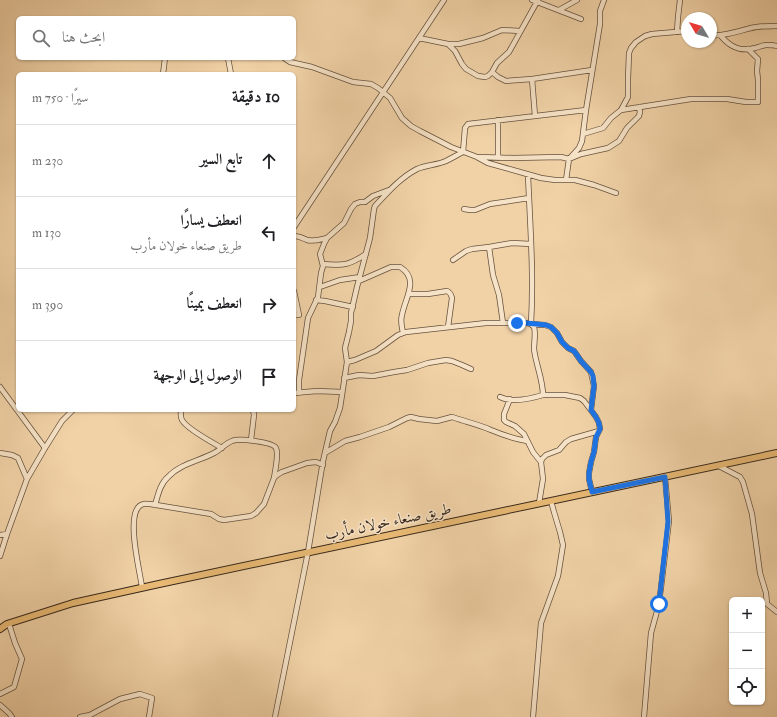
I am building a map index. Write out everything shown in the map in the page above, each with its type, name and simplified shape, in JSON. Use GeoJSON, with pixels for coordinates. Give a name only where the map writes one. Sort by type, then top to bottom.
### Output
{"type":"FeatureCollection","features":[{"type":"Feature","properties":{"kind":"main road","name":"طريق صنعاء خولان مأرب"},"geometry":{"type":"LineString","coordinates":[[8,624],[73,603],[142,587],[777,453]]}},
{"type":"Feature","properties":{"kind":"main road"},"geometry":{"type":"LineString","coordinates":[[0,623],[8,624]]}},
{"type":"Feature","properties":{"kind":"main road"},"geometry":{"type":"LineString","coordinates":[[0,629],[8,624]]}},
{"type":"Feature","properties":{"kind":"street"},"geometry":{"type":"LineString","coordinates":[[296,224],[444,0]]}},
{"type":"Feature","properties":{"kind":"street"},"geometry":{"type":"LineString","coordinates":[[559,10],[577,0]]}},
{"type":"Feature","properties":{"kind":"street"},"geometry":{"type":"LineString","coordinates":[[566,180],[569,159],[579,148],[582,141],[600,24],[600,11],[604,0]]}},
{"type":"Feature","properties":{"kind":"street"},"geometry":{"type":"LineString","coordinates":[[677,32],[680,0]]}},
{"type":"Feature","properties":{"kind":"street"},"geometry":{"type":"LineString","coordinates":[[448,44],[455,51],[466,69],[478,76],[485,77],[492,72],[497,63],[509,52],[536,1],[581,19]]}},
{"type":"Feature","properties":{"kind":"street"},"geometry":{"type":"LineString","coordinates":[[717,36],[752,28],[777,26]]}},
{"type":"Feature","properties":{"kind":"street"},"geometry":{"type":"LineString","coordinates":[[419,38],[448,44],[459,44],[483,38],[502,30],[520,31]]}},
{"type":"Feature","properties":{"kind":"street"},"geometry":{"type":"LineString","coordinates":[[583,134],[603,128],[611,118],[621,110],[628,97],[629,53],[636,42],[644,36],[652,34],[681,32]]}},
{"type":"Feature","properties":{"kind":"street"},"geometry":{"type":"LineString","coordinates":[[721,36],[726,43],[737,48],[748,49],[767,45],[777,46]]}},
{"type":"Feature","properties":{"kind":"street"},"geometry":{"type":"LineString","coordinates":[[621,110],[691,99],[727,99],[758,102],[758,59],[748,49]]}},
{"type":"Feature","properties":{"kind":"street"},"geometry":{"type":"LineString","coordinates":[[163,72],[165,60]]}},
{"type":"Feature","properties":{"kind":"street"},"geometry":{"type":"LineString","coordinates":[[228,60],[231,72]]}},
{"type":"Feature","properties":{"kind":"street"},"geometry":{"type":"LineString","coordinates":[[287,60],[312,67],[353,82],[371,84],[383,92],[392,102],[399,114],[420,131],[438,141],[493,165],[541,178],[575,180],[616,193]]}},
{"type":"Feature","properties":{"kind":"street"},"geometry":{"type":"LineString","coordinates":[[492,72],[506,81],[532,79],[592,70]]}},
{"type":"Feature","properties":{"kind":"street"},"geometry":{"type":"LineString","coordinates":[[532,79],[535,116]]}},
{"type":"Feature","properties":{"kind":"street"},"geometry":{"type":"LineString","coordinates":[[477,157],[560,157],[569,159],[581,154],[608,148],[619,141],[631,122],[636,120],[640,112],[639,107]]}},
{"type":"Feature","properties":{"kind":"street"},"geometry":{"type":"LineString","coordinates":[[463,152],[465,128],[468,124],[586,110]]}},
{"type":"Feature","properties":{"kind":"street"},"geometry":{"type":"LineString","coordinates":[[498,120],[498,158]]}},
{"type":"Feature","properties":{"kind":"street"},"geometry":{"type":"LineString","coordinates":[[275,717],[308,552],[325,452],[330,431],[340,408],[347,362],[345,348],[359,279],[370,238],[374,209],[375,206],[399,180],[424,166],[446,161],[463,152]]}},
{"type":"Feature","properties":{"kind":"street"},"geometry":{"type":"LineString","coordinates":[[528,175],[533,265],[531,324],[534,327],[534,346],[543,388],[543,395]]}},
{"type":"Feature","properties":{"kind":"street"},"geometry":{"type":"LineString","coordinates":[[342,392],[317,391],[297,393],[308,318],[318,297],[320,287],[323,264],[320,254],[327,238],[344,223],[355,204],[365,202],[373,196],[390,189]]}},
{"type":"Feature","properties":{"kind":"street"},"geometry":{"type":"LineString","coordinates":[[464,209],[476,210],[490,204],[529,198]]}},
{"type":"Feature","properties":{"kind":"street"},"geometry":{"type":"LineString","coordinates":[[296,236],[312,241],[327,238]]}},
{"type":"Feature","properties":{"kind":"street"},"geometry":{"type":"LineString","coordinates":[[453,260],[466,251],[472,249],[512,243],[531,244]]}},
{"type":"Feature","properties":{"kind":"street"},"geometry":{"type":"LineString","coordinates":[[489,247],[503,323]]}},
{"type":"Feature","properties":{"kind":"street"},"geometry":{"type":"LineString","coordinates":[[323,264],[347,264],[354,262],[366,254]]}},
{"type":"Feature","properties":{"kind":"street"},"geometry":{"type":"LineString","coordinates":[[320,287],[340,280],[359,279],[391,267],[400,267],[408,274],[410,283],[409,294],[401,322],[403,333]]}},
{"type":"Feature","properties":{"kind":"street"},"geometry":{"type":"LineString","coordinates":[[409,294],[449,292],[452,298],[448,327]]}},
{"type":"Feature","properties":{"kind":"street"},"geometry":{"type":"LineString","coordinates":[[316,300],[353,307]]}},
{"type":"Feature","properties":{"kind":"street"},"geometry":{"type":"LineString","coordinates":[[297,315],[308,318]]}},
{"type":"Feature","properties":{"kind":"street"},"geometry":{"type":"LineString","coordinates":[[347,362],[376,351],[391,339],[403,333],[486,323],[526,323],[546,325],[551,327],[557,333],[562,342],[574,351],[591,372],[594,386],[591,410]]}},
{"type":"Feature","properties":{"kind":"street"},"geometry":{"type":"LineString","coordinates":[[344,378],[359,375],[373,376],[446,360],[462,364],[471,369]]}},
{"type":"Feature","properties":{"kind":"street"},"geometry":{"type":"LineString","coordinates":[[0,387],[16,405]]}},
{"type":"Feature","properties":{"kind":"street"},"geometry":{"type":"LineString","coordinates":[[500,397],[510,400],[527,399],[543,395],[565,395],[580,398],[584,401],[596,417],[600,429],[596,437],[589,473],[592,492]]}},
{"type":"Feature","properties":{"kind":"street"},"geometry":{"type":"LineString","coordinates":[[510,400],[504,414],[504,420],[515,426],[524,434],[533,452],[541,462],[543,480],[539,503]]}},
{"type":"Feature","properties":{"kind":"street"},"geometry":{"type":"LineString","coordinates":[[21,412],[45,448]]}},
{"type":"Feature","properties":{"kind":"street"},"geometry":{"type":"LineString","coordinates":[[0,556],[27,479],[62,421],[71,412]]}},
{"type":"Feature","properties":{"kind":"street"},"geometry":{"type":"LineString","coordinates":[[181,412],[181,418],[184,424],[222,448]]}},
{"type":"Feature","properties":{"kind":"street"},"geometry":{"type":"LineString","coordinates":[[251,440],[253,412]]}},
{"type":"Feature","properties":{"kind":"street"},"geometry":{"type":"LineString","coordinates":[[325,452],[345,441],[374,432],[412,417],[437,421],[452,417],[516,440],[527,441]]}},
{"type":"Feature","properties":{"kind":"street"},"geometry":{"type":"LineString","coordinates":[[541,462],[546,455],[559,450],[571,439],[598,432]]}},
{"type":"Feature","properties":{"kind":"street"},"geometry":{"type":"LineString","coordinates":[[142,587],[134,542],[135,516],[140,505],[156,505],[210,514],[224,520],[251,516],[264,504],[274,478],[277,458],[276,447],[273,444],[251,440],[231,441],[206,458],[188,464],[168,476],[162,484],[156,505]]}},
{"type":"Feature","properties":{"kind":"street"},"geometry":{"type":"LineString","coordinates":[[0,453],[12,455],[18,458],[27,479]]}},
{"type":"Feature","properties":{"kind":"street"},"geometry":{"type":"LineString","coordinates":[[274,478],[282,472],[307,463],[316,462],[323,465]]}},
{"type":"Feature","properties":{"kind":"street"},"geometry":{"type":"LineString","coordinates":[[719,466],[740,477],[743,482],[752,514],[760,573],[766,593],[767,604],[777,612]]}},
{"type":"Feature","properties":{"kind":"street"},"geometry":{"type":"LineString","coordinates":[[644,717],[651,633],[659,604],[668,522],[665,477]]}},
{"type":"Feature","properties":{"kind":"street"},"geometry":{"type":"LineString","coordinates":[[533,717],[541,622],[558,576],[563,545],[551,501]]}},
{"type":"Feature","properties":{"kind":"street"},"geometry":{"type":"LineString","coordinates":[[0,535],[7,534]]}},
{"type":"Feature","properties":{"kind":"street"},"geometry":{"type":"LineString","coordinates":[[0,694],[14,687],[22,659],[8,624]]}},
{"type":"Feature","properties":{"kind":"street"},"geometry":{"type":"LineString","coordinates":[[80,717],[90,715],[120,700],[140,694],[152,698],[149,717]]}},
{"type":"Feature","properties":{"kind":"street"},"geometry":{"type":"LineString","coordinates":[[0,706],[12,717]]}},
{"type":"Feature","properties":{"kind":"route"},"geometry":{"type":"LineString","coordinates":[[517,323],[546,325],[551,327],[557,333],[562,342],[574,351],[593,376],[594,386],[591,410],[599,423],[600,429],[596,437],[589,473],[592,492],[665,477],[668,522],[659,604]]}}]}
